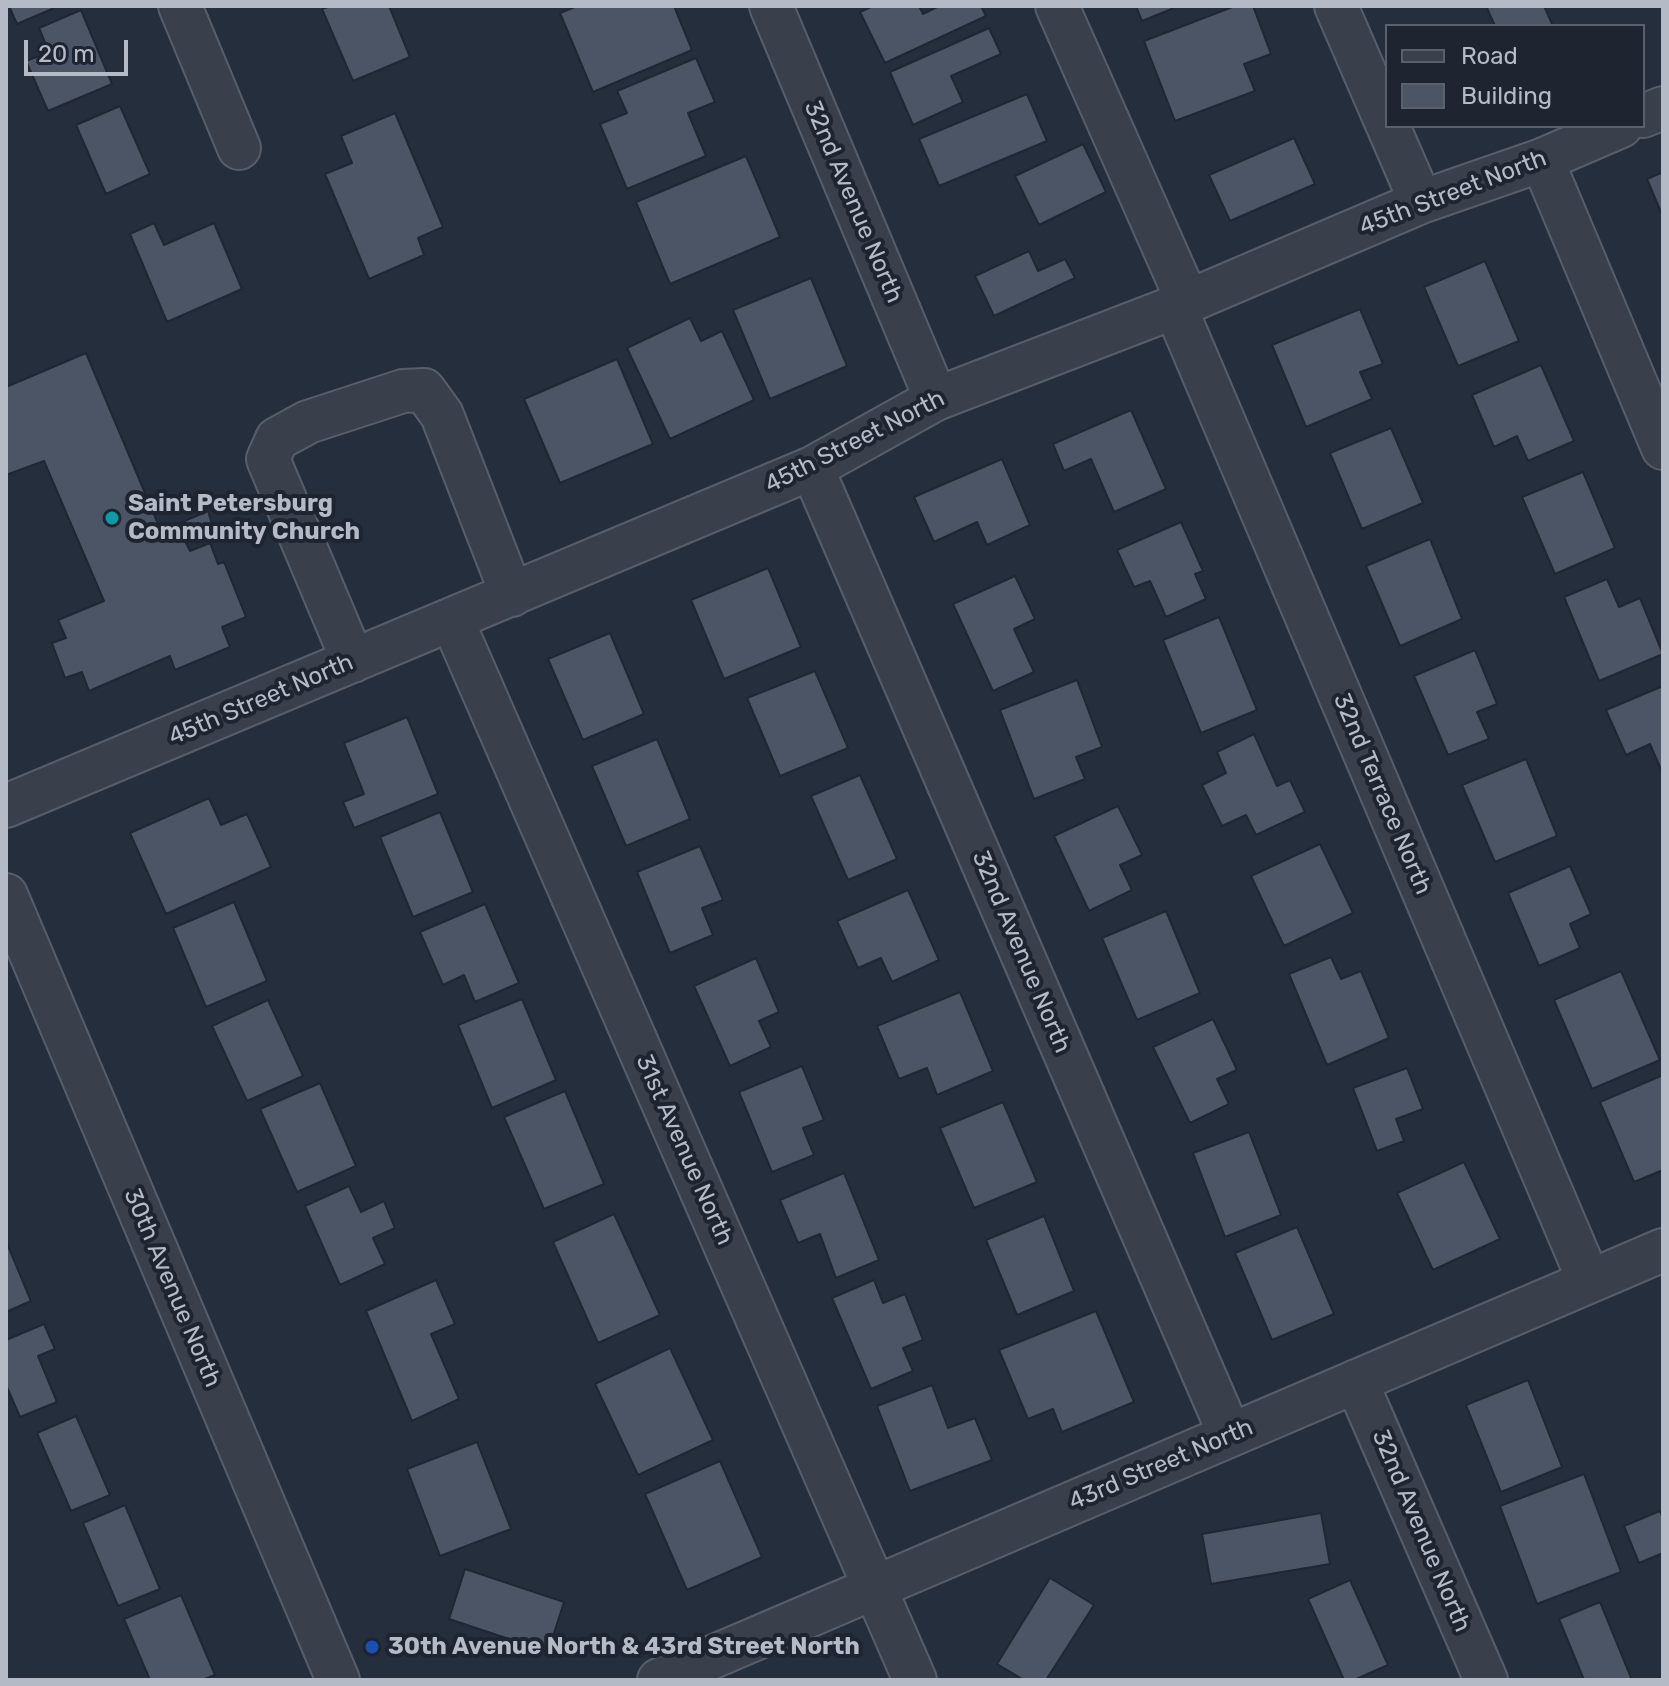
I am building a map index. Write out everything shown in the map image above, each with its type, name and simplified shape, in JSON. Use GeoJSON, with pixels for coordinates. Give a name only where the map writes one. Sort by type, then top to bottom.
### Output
{"type":"FeatureCollection","features":[{"type":"Feature","properties":{"kind":"street"},"geometry":{"type":"LineString","coordinates":[[180,6],[239,148]]}},
{"type":"Feature","properties":{"kind":"street","name":"32nd Avenue North"},"geometry":{"type":"LineString","coordinates":[[771,6],[936,399]]}},
{"type":"Feature","properties":{"kind":"street","name":"32nd Terrace North"},"geometry":{"type":"LineString","coordinates":[[1057,6],[1589,1281]]}},
{"type":"Feature","properties":{"kind":"street"},"geometry":{"type":"LineString","coordinates":[[1336,6],[1385,118]]}},
{"type":"Feature","properties":{"kind":"street"},"geometry":{"type":"LineString","coordinates":[[1389,128],[1421,202]]}},
{"type":"Feature","properties":{"kind":"street","name":"45th Street North"},"geometry":{"type":"LineString","coordinates":[[6,806],[812,468],[936,399],[1182,304],[1421,202],[1542,160],[1616,128]]}},
{"type":"Feature","properties":{"kind":"street"},"geometry":{"type":"LineString","coordinates":[[1542,160],[1663,448]]}},
{"type":"Feature","properties":{"kind":"street"},"geometry":{"type":"LineString","coordinates":[[353,661],[268,459],[277,439],[308,422],[403,391],[424,390],[442,415],[512,595]]}},
{"type":"Feature","properties":{"kind":"street","name":"32nd Avenue North"},"geometry":{"type":"LineString","coordinates":[[812,468],[1230,1435]]}},
{"type":"Feature","properties":{"kind":"street","name":"31st Avenue North"},"geometry":{"type":"LineString","coordinates":[[452,620],[915,1680]]}},
{"type":"Feature","properties":{"kind":"street","name":"30th Avenue North"},"geometry":{"type":"LineString","coordinates":[[6,895],[338,1680]]}},
{"type":"Feature","properties":{"kind":"street","name":"43rd Street North"},"geometry":{"type":"LineString","coordinates":[[659,1680],[1663,1250]]}},
{"type":"Feature","properties":{"kind":"street","name":"32nd Avenue North"},"geometry":{"type":"LineString","coordinates":[[1356,1381],[1486,1680]]}},
{"type":"Feature","properties":{"kind":"building"},"geometry":{"type":"Polygon","coordinates":[[[9,6],[59,6],[17,24],[9,6]]]}},
{"type":"Feature","properties":{"kind":"building"},"geometry":{"type":"Polygon","coordinates":[[[331,6],[389,6],[410,57],[353,81],[322,9],[331,6]]]}},
{"type":"Feature","properties":{"kind":"building"},"geometry":{"type":"Polygon","coordinates":[[[577,6],[674,6],[692,50],[593,92],[560,13],[577,6]]]}},
{"type":"Feature","properties":{"kind":"building"},"geometry":{"type":"Polygon","coordinates":[[[873,6],[919,6],[923,14],[939,6],[981,6],[986,16],[885,63],[860,12],[873,6]]]}},
{"type":"Feature","properties":{"kind":"building"},"geometry":{"type":"Polygon","coordinates":[[[1136,6],[1179,6],[1142,21],[1136,6]]]}},
{"type":"Feature","properties":{"kind":"building"},"geometry":{"type":"Polygon","coordinates":[[[1235,6],[1253,6],[1271,54],[1244,64],[1255,91],[1175,121],[1144,41],[1235,6]]]}},
{"type":"Feature","properties":{"kind":"building"},"geometry":{"type":"Polygon","coordinates":[[[1486,6],[1544,6],[1552,24],[1494,24],[1486,6]]]}},
{"type":"Feature","properties":{"kind":"building"},"geometry":{"type":"Polygon","coordinates":[[[81,10],[112,84],[48,111],[26,61],[49,52],[39,28],[81,10]]]}},
{"type":"Feature","properties":{"kind":"building"},"geometry":{"type":"Polygon","coordinates":[[[989,28],[1001,54],[951,76],[963,102],[913,125],[890,72],[989,28]]]}},
{"type":"Feature","properties":{"kind":"building"},"geometry":{"type":"Polygon","coordinates":[[[696,58],[715,102],[688,113],[706,156],[627,189],[600,124],[627,113],[617,91],[696,58]]]}},
{"type":"Feature","properties":{"kind":"building"},"geometry":{"type":"Polygon","coordinates":[[[1027,94],[1047,141],[939,186],[919,139],[1027,94]]]}},
{"type":"Feature","properties":{"kind":"building"},"geometry":{"type":"Polygon","coordinates":[[[120,106],[150,174],[106,194],[76,125],[120,106]]]}},
{"type":"Feature","properties":{"kind":"building"},"geometry":{"type":"Polygon","coordinates":[[[395,113],[443,227],[418,238],[424,255],[369,279],[325,174],[352,163],[341,136],[395,113]]]}},
{"type":"Feature","properties":{"kind":"building"},"geometry":{"type":"Polygon","coordinates":[[[1294,138],[1315,184],[1230,221],[1209,175],[1294,138]]]}},
{"type":"Feature","properties":{"kind":"building"},"geometry":{"type":"Polygon","coordinates":[[[1083,144],[1106,192],[1039,225],[1015,176],[1083,144]]]}},
{"type":"Feature","properties":{"kind":"building"},"geometry":{"type":"Polygon","coordinates":[[[746,156],[780,237],[670,284],[636,202],[746,156]]]}},
{"type":"Feature","properties":{"kind":"building"},"geometry":{"type":"Polygon","coordinates":[[[1663,172],[1663,217],[1647,179],[1663,172]]]}},
{"type":"Feature","properties":{"kind":"building"},"geometry":{"type":"Polygon","coordinates":[[[154,223],[164,245],[214,223],[242,289],[167,322],[130,234],[154,223]]]}},
{"type":"Feature","properties":{"kind":"building"},"geometry":{"type":"Polygon","coordinates":[[[1029,251],[1038,271],[1065,259],[1075,278],[994,316],[975,276],[1029,251]]]}},
{"type":"Feature","properties":{"kind":"building"},"geometry":{"type":"Polygon","coordinates":[[[1485,261],[1519,341],[1458,366],[1424,287],[1485,261]]]}},
{"type":"Feature","properties":{"kind":"building"},"geometry":{"type":"Polygon","coordinates":[[[811,278],[847,366],[770,399],[733,310],[811,278]]]}},
{"type":"Feature","properties":{"kind":"building"},"geometry":{"type":"Polygon","coordinates":[[[1360,309],[1383,364],[1360,372],[1372,399],[1306,427],[1272,345],[1360,309]]]}},
{"type":"Feature","properties":{"kind":"building"},"geometry":{"type":"Polygon","coordinates":[[[690,318],[701,341],[722,331],[754,400],[670,439],[627,348],[690,318]]]}},
{"type":"Feature","properties":{"kind":"building","name":"Saint Petersburg Community Church"},"geometry":{"type":"Polygon","coordinates":[[[86,353],[161,531],[208,511],[212,524],[183,537],[190,551],[210,543],[218,564],[224,562],[246,617],[222,627],[230,647],[175,670],[170,656],[89,691],[82,672],[65,678],[52,643],[66,638],[58,620],[104,601],[44,461],[6,475],[6,387],[86,353]]]}},
{"type":"Feature","properties":{"kind":"building"},"geometry":{"type":"Polygon","coordinates":[[[617,359],[653,444],[560,483],[524,399],[617,359]]]}},
{"type":"Feature","properties":{"kind":"building"},"geometry":{"type":"Polygon","coordinates":[[[1541,365],[1574,441],[1528,461],[1517,436],[1494,447],[1472,395],[1541,365]]]}},
{"type":"Feature","properties":{"kind":"building"},"geometry":{"type":"Polygon","coordinates":[[[1131,410],[1166,489],[1114,512],[1091,459],[1064,471],[1053,444],[1131,410]]]}},
{"type":"Feature","properties":{"kind":"building"},"geometry":{"type":"Polygon","coordinates":[[[1391,428],[1423,503],[1362,529],[1330,453],[1391,428]]]}},
{"type":"Feature","properties":{"kind":"building"},"geometry":{"type":"Polygon","coordinates":[[[1002,459],[1030,525],[987,545],[977,522],[934,542],[914,497],[1002,459]]]}},
{"type":"Feature","properties":{"kind":"building"},"geometry":{"type":"Polygon","coordinates":[[[1583,472],[1615,548],[1555,574],[1522,497],[1583,472]]]}},
{"type":"Feature","properties":{"kind":"building"},"geometry":{"type":"Polygon","coordinates":[[[1181,522],[1203,571],[1195,574],[1206,599],[1166,617],[1150,581],[1134,587],[1117,550],[1181,522]]]}},
{"type":"Feature","properties":{"kind":"building"},"geometry":{"type":"Polygon","coordinates":[[[1430,539],[1462,619],[1400,646],[1366,566],[1430,539]]]}},
{"type":"Feature","properties":{"kind":"building"},"geometry":{"type":"Polygon","coordinates":[[[768,568],[801,647],[724,679],[691,600],[768,568]]]}},
{"type":"Feature","properties":{"kind":"building"},"geometry":{"type":"Polygon","coordinates":[[[1015,576],[1035,619],[1014,629],[1034,672],[993,691],[953,604],[1015,576]]]}},
{"type":"Feature","properties":{"kind":"building"},"geometry":{"type":"Polygon","coordinates":[[[1607,579],[1619,607],[1640,598],[1663,654],[1599,681],[1564,597],[1607,579]]]}},
{"type":"Feature","properties":{"kind":"building"},"geometry":{"type":"Polygon","coordinates":[[[1219,617],[1257,710],[1201,733],[1163,640],[1219,617]]]}},
{"type":"Feature","properties":{"kind":"building"},"geometry":{"type":"Polygon","coordinates":[[[610,633],[644,714],[583,740],[548,659],[610,633]]]}},
{"type":"Feature","properties":{"kind":"building"},"geometry":{"type":"Polygon","coordinates":[[[1475,650],[1497,704],[1477,712],[1489,739],[1448,755],[1414,676],[1475,650]]]}},
{"type":"Feature","properties":{"kind":"building"},"geometry":{"type":"Polygon","coordinates":[[[815,671],[848,748],[780,776],[747,698],[815,671]]]}},
{"type":"Feature","properties":{"kind":"building"},"geometry":{"type":"Polygon","coordinates":[[[1077,680],[1102,747],[1076,757],[1085,779],[1034,799],[1000,710],[1077,680]]]}},
{"type":"Feature","properties":{"kind":"building"},"geometry":{"type":"Polygon","coordinates":[[[1663,686],[1663,774],[1650,744],[1626,755],[1606,710],[1663,686]]]}},
{"type":"Feature","properties":{"kind":"building"},"geometry":{"type":"Polygon","coordinates":[[[407,717],[438,794],[354,828],[343,802],[364,794],[344,743],[407,717]]]}},
{"type":"Feature","properties":{"kind":"building"},"geometry":{"type":"Polygon","coordinates":[[[1254,734],[1277,786],[1290,780],[1305,812],[1256,835],[1246,815],[1222,826],[1202,785],[1226,773],[1217,752],[1254,734]]]}},
{"type":"Feature","properties":{"kind":"building"},"geometry":{"type":"Polygon","coordinates":[[[657,739],[690,819],[626,846],[592,766],[657,739]]]}},
{"type":"Feature","properties":{"kind":"building"},"geometry":{"type":"Polygon","coordinates":[[[1526,759],[1557,836],[1495,862],[1462,785],[1526,759]]]}},
{"type":"Feature","properties":{"kind":"building"},"geometry":{"type":"Polygon","coordinates":[[[860,775],[897,859],[848,880],[811,796],[860,775]]]}},
{"type":"Feature","properties":{"kind":"building"},"geometry":{"type":"Polygon","coordinates":[[[209,798],[221,825],[247,814],[271,867],[166,914],[130,833],[209,798]]]}},
{"type":"Feature","properties":{"kind":"building"},"geometry":{"type":"Polygon","coordinates":[[[1118,806],[1142,855],[1120,865],[1132,890],[1089,911],[1054,836],[1118,806]]]}},
{"type":"Feature","properties":{"kind":"building"},"geometry":{"type":"Polygon","coordinates":[[[440,812],[473,892],[413,917],[380,837],[440,812]]]}},
{"type":"Feature","properties":{"kind":"building"},"geometry":{"type":"Polygon","coordinates":[[[1320,844],[1353,913],[1284,946],[1251,876],[1320,844]]]}},
{"type":"Feature","properties":{"kind":"building"},"geometry":{"type":"Polygon","coordinates":[[[700,846],[723,900],[702,908],[713,935],[670,953],[637,872],[700,846]]]}},
{"type":"Feature","properties":{"kind":"building"},"geometry":{"type":"Polygon","coordinates":[[[1570,866],[1591,914],[1570,924],[1580,948],[1539,966],[1508,893],[1570,866]]]}},
{"type":"Feature","properties":{"kind":"building"},"geometry":{"type":"Polygon","coordinates":[[[908,890],[939,960],[892,982],[881,958],[858,968],[837,921],[908,890]]]}},
{"type":"Feature","properties":{"kind":"building"},"geometry":{"type":"Polygon","coordinates":[[[234,902],[267,981],[206,1007],[173,928],[234,902]]]}},
{"type":"Feature","properties":{"kind":"building"},"geometry":{"type":"Polygon","coordinates":[[[485,904],[519,983],[475,1002],[464,975],[443,985],[420,932],[485,904]]]}},
{"type":"Feature","properties":{"kind":"building"},"geometry":{"type":"Polygon","coordinates":[[[1166,911],[1200,993],[1137,1020],[1102,938],[1166,911]]]}},
{"type":"Feature","properties":{"kind":"building"},"geometry":{"type":"Polygon","coordinates":[[[1331,957],[1341,979],[1361,971],[1389,1038],[1327,1065],[1289,974],[1331,957]]]}},
{"type":"Feature","properties":{"kind":"building"},"geometry":{"type":"Polygon","coordinates":[[[756,958],[779,1012],[759,1021],[771,1047],[730,1066],[694,986],[756,958]]]}},
{"type":"Feature","properties":{"kind":"building"},"geometry":{"type":"Polygon","coordinates":[[[1621,971],[1660,1060],[1592,1089],[1554,1000],[1621,971]]]}},
{"type":"Feature","properties":{"kind":"building"},"geometry":{"type":"Polygon","coordinates":[[[960,992],[993,1071],[937,1095],[927,1068],[899,1079],[877,1026],[960,992]]]}},
{"type":"Feature","properties":{"kind":"building"},"geometry":{"type":"Polygon","coordinates":[[[522,999],[556,1080],[492,1108],[458,1025],[522,999]]]}},
{"type":"Feature","properties":{"kind":"building"},"geometry":{"type":"Polygon","coordinates":[[[268,1000],[303,1076],[247,1101],[212,1026],[268,1000]]]}},
{"type":"Feature","properties":{"kind":"building"},"geometry":{"type":"Polygon","coordinates":[[[1213,1019],[1237,1070],[1217,1079],[1229,1104],[1190,1123],[1153,1047],[1213,1019]]]}},
{"type":"Feature","properties":{"kind":"building"},"geometry":{"type":"Polygon","coordinates":[[[802,1066],[824,1120],[803,1128],[814,1155],[772,1172],[739,1092],[802,1066]]]}},
{"type":"Feature","properties":{"kind":"building"},"geometry":{"type":"Polygon","coordinates":[[[1407,1068],[1423,1109],[1396,1119],[1404,1141],[1377,1151],[1353,1088],[1407,1068]]]}},
{"type":"Feature","properties":{"kind":"building"},"geometry":{"type":"Polygon","coordinates":[[[1663,1075],[1663,1170],[1634,1182],[1600,1102],[1663,1075]]]}},
{"type":"Feature","properties":{"kind":"building"},"geometry":{"type":"Polygon","coordinates":[[[320,1083],[356,1166],[297,1192],[260,1109],[320,1083]]]}},
{"type":"Feature","properties":{"kind":"building"},"geometry":{"type":"Polygon","coordinates":[[[565,1091],[604,1184],[544,1209],[504,1117],[565,1091]]]}},
{"type":"Feature","properties":{"kind":"building"},"geometry":{"type":"Polygon","coordinates":[[[1003,1102],[1037,1182],[974,1208],[940,1128],[1003,1102]]]}},
{"type":"Feature","properties":{"kind":"building"},"geometry":{"type":"Polygon","coordinates":[[[1249,1132],[1281,1215],[1225,1237],[1193,1153],[1249,1132]]]}},
{"type":"Feature","properties":{"kind":"building"},"geometry":{"type":"Polygon","coordinates":[[[1464,1162],[1500,1239],[1433,1270],[1397,1193],[1464,1162]]]}},
{"type":"Feature","properties":{"kind":"building"},"geometry":{"type":"Polygon","coordinates":[[[844,1173],[879,1260],[836,1278],[820,1234],[798,1243],[780,1200],[844,1173]]]}},
{"type":"Feature","properties":{"kind":"building"},"geometry":{"type":"Polygon","coordinates":[[[349,1186],[361,1212],[384,1201],[395,1228],[373,1238],[385,1264],[340,1285],[305,1206],[349,1186]]]}},
{"type":"Feature","properties":{"kind":"building"},"geometry":{"type":"Polygon","coordinates":[[[614,1214],[660,1315],[598,1343],[553,1242],[614,1214]]]}},
{"type":"Feature","properties":{"kind":"building"},"geometry":{"type":"Polygon","coordinates":[[[1044,1216],[1074,1291],[1017,1315],[986,1240],[1044,1216]]]}},
{"type":"Feature","properties":{"kind":"building"},"geometry":{"type":"Polygon","coordinates":[[[1297,1227],[1334,1314],[1272,1340],[1235,1253],[1297,1227]]]}},
{"type":"Feature","properties":{"kind":"building"},"geometry":{"type":"Polygon","coordinates":[[[6,1241],[31,1301],[6,1312],[6,1241]]]}},
{"type":"Feature","properties":{"kind":"building"},"geometry":{"type":"Polygon","coordinates":[[[436,1280],[455,1324],[431,1334],[459,1399],[412,1421],[366,1311],[436,1280]]]}},
{"type":"Feature","properties":{"kind":"building"},"geometry":{"type":"Polygon","coordinates":[[[874,1280],[883,1303],[905,1294],[923,1340],[903,1348],[913,1371],[871,1389],[832,1298],[874,1280]]]}},
{"type":"Feature","properties":{"kind":"building"},"geometry":{"type":"Polygon","coordinates":[[[1096,1311],[1134,1402],[1062,1432],[1053,1409],[1028,1419],[999,1350],[1096,1311]]]}},
{"type":"Feature","properties":{"kind":"building"},"geometry":{"type":"Polygon","coordinates":[[[44,1324],[55,1349],[38,1356],[57,1402],[20,1417],[6,1385],[6,1340],[44,1324]]]}},
{"type":"Feature","properties":{"kind":"building"},"geometry":{"type":"Polygon","coordinates":[[[670,1348],[713,1440],[638,1475],[595,1384],[670,1348]]]}},
{"type":"Feature","properties":{"kind":"building"},"geometry":{"type":"Polygon","coordinates":[[[1528,1380],[1562,1467],[1501,1492],[1466,1405],[1528,1380]]]}},
{"type":"Feature","properties":{"kind":"building"},"geometry":{"type":"Polygon","coordinates":[[[932,1385],[948,1428],[975,1418],[992,1460],[910,1491],[877,1406],[932,1385]]]}},
{"type":"Feature","properties":{"kind":"building"},"geometry":{"type":"Polygon","coordinates":[[[76,1416],[110,1495],[71,1511],[37,1433],[76,1416]]]}},
{"type":"Feature","properties":{"kind":"building"},"geometry":{"type":"Polygon","coordinates":[[[477,1442],[511,1529],[440,1556],[407,1469],[477,1442]]]}},
{"type":"Feature","properties":{"kind":"building"},"geometry":{"type":"Polygon","coordinates":[[[720,1461],[762,1557],[687,1590],[645,1494],[720,1461]]]}},
{"type":"Feature","properties":{"kind":"building"},"geometry":{"type":"Polygon","coordinates":[[[1584,1474],[1621,1572],[1537,1604],[1500,1506],[1584,1474]]]}},
{"type":"Feature","properties":{"kind":"building"},"geometry":{"type":"Polygon","coordinates":[[[125,1505],[160,1589],[118,1606],[83,1523],[125,1505]]]}},
{"type":"Feature","properties":{"kind":"building"},"geometry":{"type":"Polygon","coordinates":[[[1660,1511],[1663,1518],[1663,1553],[1639,1563],[1624,1526],[1660,1511]]]}},
{"type":"Feature","properties":{"kind":"building"},"geometry":{"type":"Polygon","coordinates":[[[1321,1513],[1330,1564],[1211,1584],[1202,1534],[1321,1513]]]}},
{"type":"Feature","properties":{"kind":"building"},"geometry":{"type":"Polygon","coordinates":[[[465,1569],[564,1602],[548,1652],[449,1619],[465,1569]]]}},
{"type":"Feature","properties":{"kind":"building"},"geometry":{"type":"Polygon","coordinates":[[[1050,1578],[1094,1605],[1046,1680],[1024,1680],[997,1664],[1050,1578]]]}},
{"type":"Feature","properties":{"kind":"building"},"geometry":{"type":"Polygon","coordinates":[[[1350,1580],[1388,1665],[1354,1680],[1344,1680],[1308,1599],[1350,1580]]]}},
{"type":"Feature","properties":{"kind":"building"},"geometry":{"type":"Polygon","coordinates":[[[181,1595],[215,1675],[202,1680],[150,1680],[124,1619],[181,1595]]]}},
{"type":"Feature","properties":{"kind":"building"},"geometry":{"type":"Polygon","coordinates":[[[1600,1602],[1632,1680],[1584,1680],[1559,1619],[1600,1602]]]}},
{"type":"Feature","properties":{"kind":"place","name":"Saint Petersburg Community Church"},"geometry":{"type":"Point","coordinates":[112,518]}},
{"type":"Feature","properties":{"kind":"place","name":"30th Avenue North & 43rd Street North"},"geometry":{"type":"Point","coordinates":[372,1647]}}]}
